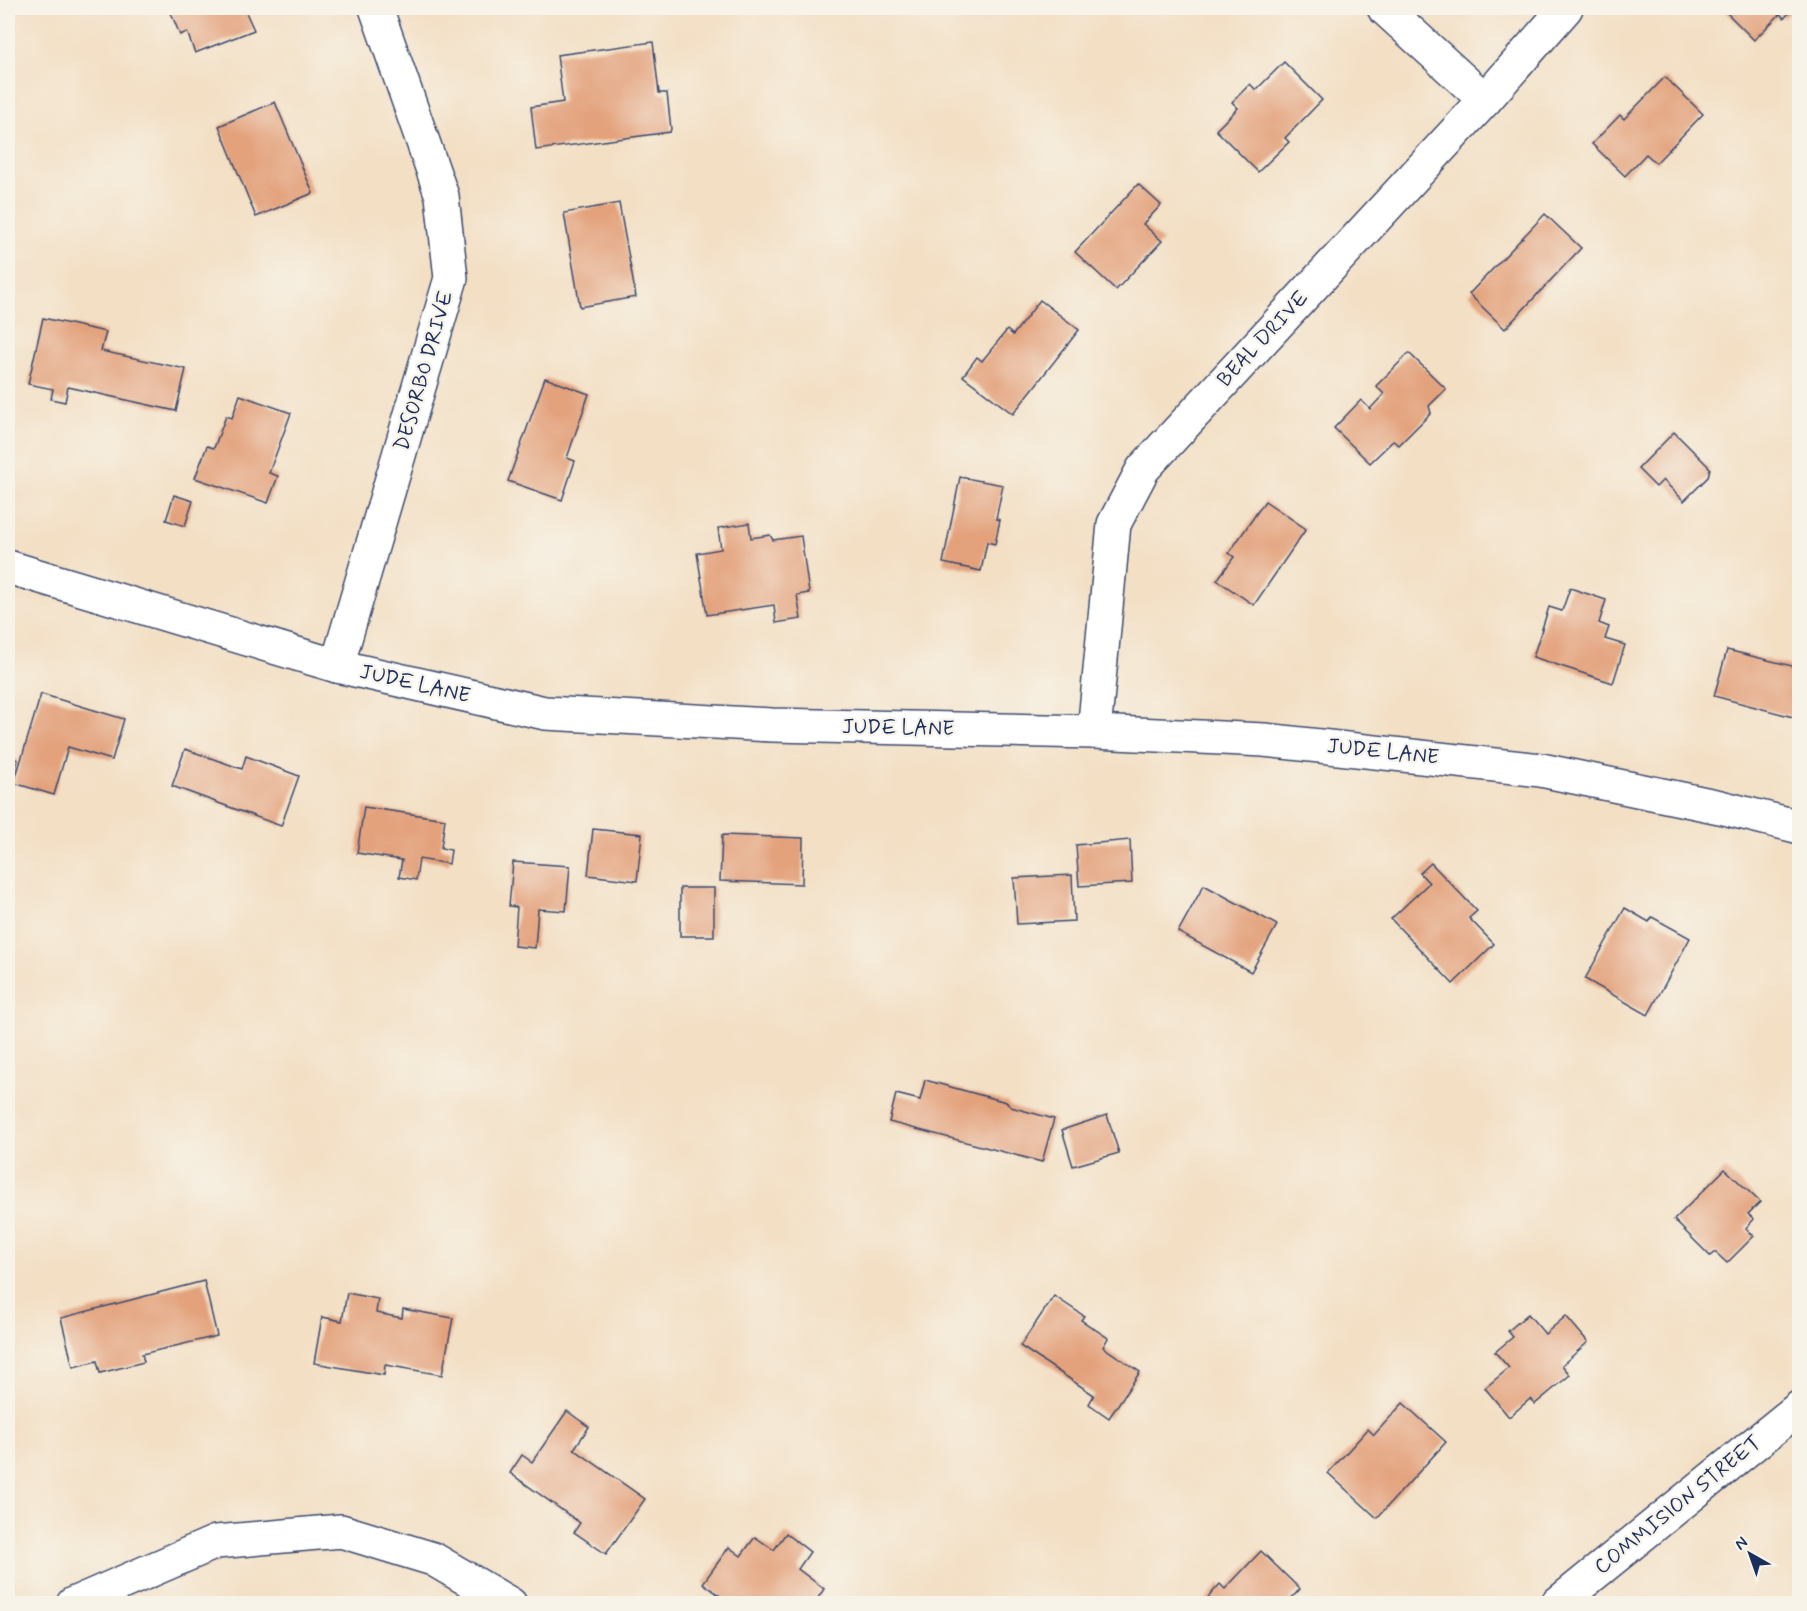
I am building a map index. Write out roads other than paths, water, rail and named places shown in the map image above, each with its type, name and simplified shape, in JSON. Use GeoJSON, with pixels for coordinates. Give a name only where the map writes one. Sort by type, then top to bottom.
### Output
{"type":"FeatureCollection","features":[{"type":"Feature","properties":{"kind":"street","name":"DESORBO DRIVE"},"geometry":{"type":"LineString","coordinates":[[337,666],[451,278],[442,196],[376,8]]}},
{"type":"Feature","properties":{"kind":"street"},"geometry":{"type":"LineString","coordinates":[[1384,8],[1485,100]]}},
{"type":"Feature","properties":{"kind":"street","name":"BEAL DRIVE"},"geometry":{"type":"LineString","coordinates":[[1094,732],[1114,524],[1143,469],[1485,100],[1566,8]]}},
{"type":"Feature","properties":{"kind":"street","name":"JUDE LANE"},"geometry":{"type":"LineString","coordinates":[[8,567],[337,666],[545,713],[772,725],[1094,732],[1264,740],[1541,770],[1720,807],[1800,827]]}},
{"type":"Feature","properties":{"kind":"street","name":"COMMISION STREET"},"geometry":{"type":"LineString","coordinates":[[1557,1604],[1800,1407]]}},
{"type":"Feature","properties":{"kind":"street"},"geometry":{"type":"LineString","coordinates":[[73,1604],[216,1542],[341,1531],[433,1559],[510,1604]]}}]}
